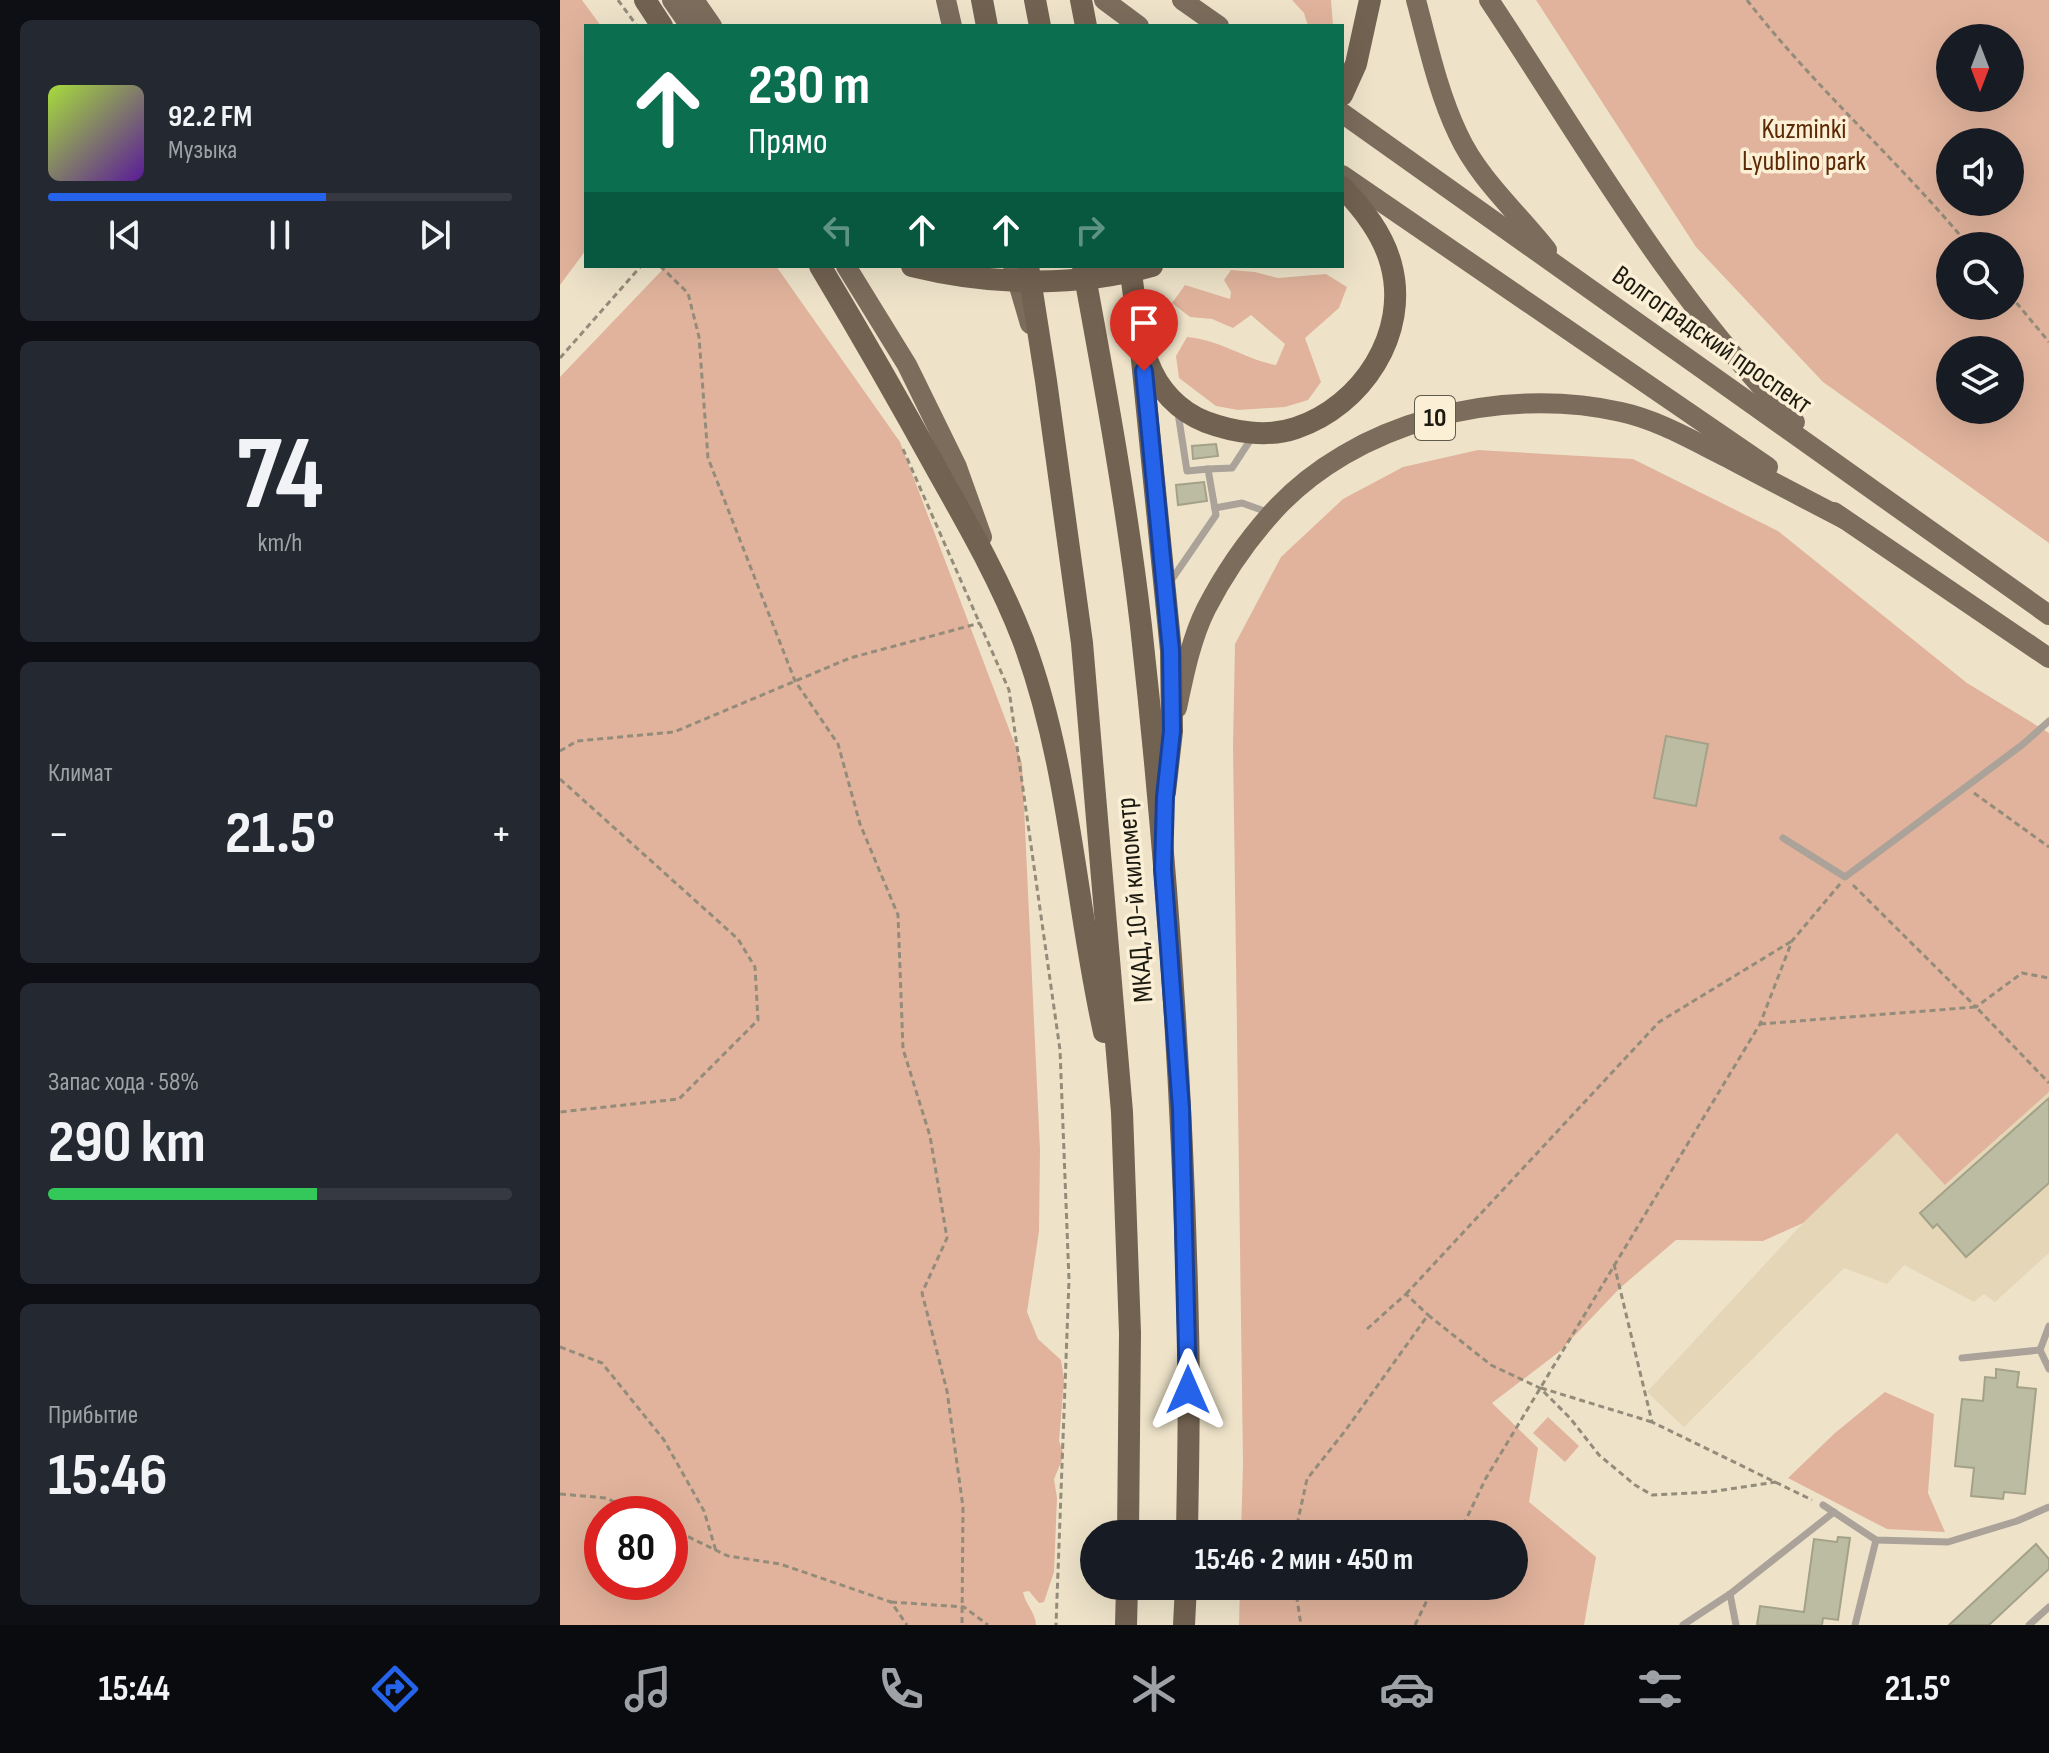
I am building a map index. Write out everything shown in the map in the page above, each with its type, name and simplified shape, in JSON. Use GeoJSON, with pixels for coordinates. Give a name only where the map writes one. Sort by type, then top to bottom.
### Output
{"type":"FeatureCollection","features":[{"type":"Feature","properties":{"kind":"highway"},"geometry":{"type":"LineString","coordinates":[[642,0],[658,24]]}},
{"type":"Feature","properties":{"kind":"highway"},"geometry":{"type":"LineString","coordinates":[[982,0],[987,24]]}},
{"type":"Feature","properties":{"kind":"highway"},"geometry":{"type":"LineString","coordinates":[[1035,0],[1040,24]]}},
{"type":"Feature","properties":{"kind":"highway"},"geometry":{"type":"LineString","coordinates":[[1081,0],[1086,24]]}},
{"type":"Feature","properties":{"kind":"highway"},"geometry":{"type":"LineString","coordinates":[[1344,91],[1356,64],[1370,0]]}},
{"type":"Feature","properties":{"kind":"highway"},"geometry":{"type":"LineString","coordinates":[[1140,340],[1162,391],[1194,417],[1227,430],[1255,432],[1295,428],[1325,414],[1357,389],[1379,358],[1392,332],[1395,302],[1392,264],[1380,235],[1360,205],[1344,189]]}},
{"type":"Feature","properties":{"kind":"highway"},"geometry":{"type":"LineString","coordinates":[[821,268],[887,378],[995,573],[1023,641],[1056,754],[1091,974],[1122,1112]]}},
{"type":"Feature","properties":{"kind":"highway"},"geometry":{"type":"LineString","coordinates":[[920,268],[953,276],[1062,281],[1125,274],[1145,268]]}},
{"type":"Feature","properties":{"kind":"highway","name":"МКАД, 10-й километр"},"geometry":{"type":"LineString","coordinates":[[1028,268],[1082,643],[1122,1112],[1130,1333],[1128,1520]]}},
{"type":"Feature","properties":{"kind":"highway","name":"МКАД, 10-й километр"},"geometry":{"type":"LineString","coordinates":[[1083,268],[1100,349],[1140,625],[1163,869],[1182,1141],[1188,1332],[1187,1520]]}},
{"type":"Feature","properties":{"kind":"highway"},"geometry":{"type":"LineString","coordinates":[[1130,268],[1167,587],[1172,731]]}},
{"type":"Feature","properties":{"kind":"highway","name":"10"},"geometry":{"type":"LineString","coordinates":[[1163,869],[1165,797],[1172,731]]}},
{"type":"Feature","properties":{"kind":"highway"},"geometry":{"type":"LineString","coordinates":[[1126,1625],[1127,1600]]}},
{"type":"Feature","properties":{"kind":"highway"},"geometry":{"type":"LineString","coordinates":[[1184,1625],[1185,1600]]}},
{"type":"Feature","properties":{"kind":"main road"},"geometry":{"type":"LineString","coordinates":[[672,0],[689,24]]}},
{"type":"Feature","properties":{"kind":"main road"},"geometry":{"type":"LineString","coordinates":[[694,0],[711,24]]}},
{"type":"Feature","properties":{"kind":"main road"},"geometry":{"type":"LineString","coordinates":[[1182,0],[1216,24]]}},
{"type":"Feature","properties":{"kind":"main road"},"geometry":{"type":"LineString","coordinates":[[1416,0],[1435,73],[1459,136],[1487,180],[1560,266]]}},
{"type":"Feature","properties":{"kind":"main road"},"geometry":{"type":"LineString","coordinates":[[1489,0],[1638,228],[1711,328],[1761,388],[1838,464]]}},
{"type":"Feature","properties":{"kind":"main road"},"geometry":{"type":"LineString","coordinates":[[1105,1],[1136,24]]}},
{"type":"Feature","properties":{"kind":"main road","name":"Волгоградский проспект"},"geometry":{"type":"LineString","coordinates":[[1344,114],[2049,615]]}},
{"type":"Feature","properties":{"kind":"main road"},"geometry":{"type":"LineString","coordinates":[[1344,176],[2049,658]]}},
{"type":"Feature","properties":{"kind":"main road"},"geometry":{"type":"LineString","coordinates":[[847,268],[907,365],[957,467],[995,573]]}},
{"type":"Feature","properties":{"kind":"main road"},"geometry":{"type":"LineString","coordinates":[[1014,268],[1046,381]]}},
{"type":"Feature","properties":{"kind":"main road","name":"10"},"geometry":{"type":"LineString","coordinates":[[1172,731],[1185,668],[1205,611],[1271,514],[1309,480],[1352,452],[1398,429],[1460,410],[1525,404],[1568,404],[1622,412],[1672,429],[1844,519]]}},
{"type":"Feature","properties":{"kind":"lane"},"geometry":{"type":"LineString","coordinates":[[1177,404],[1187,471],[1232,468],[1255,432]]}},
{"type":"Feature","properties":{"kind":"lane"},"geometry":{"type":"LineString","coordinates":[[1167,587],[1216,515],[1208,469]]}},
{"type":"Feature","properties":{"kind":"lane"},"geometry":{"type":"LineString","coordinates":[[1215,508],[1242,503],[1271,514]]}},
{"type":"Feature","properties":{"kind":"lane"},"geometry":{"type":"LineString","coordinates":[[1783,838],[1845,877],[2022,745],[2049,721]]}},
{"type":"Feature","properties":{"kind":"lane"},"geometry":{"type":"LineString","coordinates":[[2049,1326],[2040,1350],[2049,1369]]}},
{"type":"Feature","properties":{"kind":"lane"},"geometry":{"type":"LineString","coordinates":[[1962,1358],[2040,1350]]}},
{"type":"Feature","properties":{"kind":"lane"},"geometry":{"type":"LineString","coordinates":[[1823,1505],[1876,1540],[1948,1542],[2017,1521],[2049,1507]]}},
{"type":"Feature","properties":{"kind":"lane"},"geometry":{"type":"LineString","coordinates":[[1683,1625],[1730,1594],[1834,1512]]}},
{"type":"Feature","properties":{"kind":"lane"},"geometry":{"type":"LineString","coordinates":[[1855,1625],[1876,1540]]}},
{"type":"Feature","properties":{"kind":"lane"},"geometry":{"type":"LineString","coordinates":[[1730,1594],[1736,1625]]}},
{"type":"Feature","properties":{"kind":"lane"},"geometry":{"type":"LineString","coordinates":[[2029,1625],[2047,1612]]}},
{"type":"Feature","properties":{"kind":"path"},"geometry":{"type":"LineString","coordinates":[[618,0],[636,24]]}},
{"type":"Feature","properties":{"kind":"path"},"geometry":{"type":"LineString","coordinates":[[1747,0],[1785,49],[1958,232]]}},
{"type":"Feature","properties":{"kind":"path"},"geometry":{"type":"LineString","coordinates":[[560,358],[639,268]]}},
{"type":"Feature","properties":{"kind":"path"},"geometry":{"type":"LineString","coordinates":[[662,268],[688,293],[699,337],[708,458],[795,681],[838,744],[860,824],[898,915],[903,1049],[930,1136],[947,1238],[922,1293],[947,1391],[963,1507],[962,1625]]}},
{"type":"Feature","properties":{"kind":"path"},"geometry":{"type":"LineString","coordinates":[[2024,312],[2049,342]]}},
{"type":"Feature","properties":{"kind":"path"},"geometry":{"type":"LineString","coordinates":[[903,448],[1009,690],[1060,1050],[1069,1280],[1056,1625]]}},
{"type":"Feature","properties":{"kind":"path"},"geometry":{"type":"LineString","coordinates":[[560,751],[577,741],[674,732],[850,658],[980,623]]}},
{"type":"Feature","properties":{"kind":"path"},"geometry":{"type":"LineString","coordinates":[[560,779],[738,939],[755,967],[758,1020],[679,1099],[560,1112]]}},
{"type":"Feature","properties":{"kind":"path"},"geometry":{"type":"LineString","coordinates":[[1966,787],[2049,847]]}},
{"type":"Feature","properties":{"kind":"path"},"geometry":{"type":"LineString","coordinates":[[1466,1520],[1486,1478],[1760,1024],[1792,941],[1845,877],[2049,1083]]}},
{"type":"Feature","properties":{"kind":"path"},"geometry":{"type":"LineString","coordinates":[[1367,1329],[1406,1294],[1659,1022],[1792,941]]}},
{"type":"Feature","properties":{"kind":"path"},"geometry":{"type":"LineString","coordinates":[[1760,1024],[1976,1007],[2022,973],[2049,978]]}},
{"type":"Feature","properties":{"kind":"path"},"geometry":{"type":"LineString","coordinates":[[1614,1264],[1652,1422]]}},
{"type":"Feature","properties":{"kind":"path"},"geometry":{"type":"LineString","coordinates":[[1406,1294],[1491,1365],[1540,1388],[1652,1422],[1823,1505]]}},
{"type":"Feature","properties":{"kind":"path"},"geometry":{"type":"LineString","coordinates":[[1298,1520],[1307,1479],[1428,1315]]}},
{"type":"Feature","properties":{"kind":"path"},"geometry":{"type":"LineString","coordinates":[[560,1347],[602,1363],[664,1440],[704,1511],[716,1551]]}},
{"type":"Feature","properties":{"kind":"path"},"geometry":{"type":"LineString","coordinates":[[1540,1388],[1570,1418],[1599,1455],[1652,1495],[1710,1492],[1776,1482]]}},
{"type":"Feature","properties":{"kind":"path"},"geometry":{"type":"LineString","coordinates":[[560,1494],[584,1496]]}},
{"type":"Feature","properties":{"kind":"path"},"geometry":{"type":"LineString","coordinates":[[688,1537],[728,1556],[780,1564],[891,1602],[964,1607],[988,1625]]}},
{"type":"Feature","properties":{"kind":"path"},"geometry":{"type":"LineString","coordinates":[[1297,1600],[1301,1625]]}},
{"type":"Feature","properties":{"kind":"path"},"geometry":{"type":"LineString","coordinates":[[1415,1625],[1427,1600]]}},
{"type":"Feature","properties":{"kind":"path"},"geometry":{"type":"LineString","coordinates":[[891,1602],[907,1625]]}},
{"type":"Feature","properties":{"kind":"shaded area"},"geometry":{"type":"Polygon","coordinates":[[[2049,1092],[2049,1253],[1995,1302],[1984,1294],[1974,1302],[1904,1265],[1887,1284],[1844,1268],[1684,1427],[1647,1392],[1803,1223],[1897,1133],[1946,1185],[2049,1092]]]}},
{"type":"Feature","properties":{"kind":"green space"},"geometry":{"type":"Polygon","coordinates":[[[560,0],[582,0],[600,24],[584,24],[584,253],[560,285],[560,0]]]}},
{"type":"Feature","properties":{"kind":"green space"},"geometry":{"type":"Polygon","coordinates":[[[1292,0],[1331,0],[1333,24],[1307,24],[1304,13],[1292,0]]]}},
{"type":"Feature","properties":{"kind":"green space","name":"Kuzminki Lyublino park"},"geometry":{"type":"Polygon","coordinates":[[[1536,0],[2049,0],[2049,543],[1823,382],[1696,247],[1536,0]]]}},
{"type":"Feature","properties":{"kind":"green space"},"geometry":{"type":"Polygon","coordinates":[[[664,268],[777,268],[900,442],[1022,763],[1040,1150],[1039,1231],[1027,1312],[1038,1339],[1061,1360],[1064,1379],[1059,1441],[1064,1455],[1054,1479],[1057,1498],[1054,1572],[1044,1602],[1039,1603],[1029,1591],[1023,1592],[1036,1625],[560,1625],[560,377],[664,268]]]}},
{"type":"Feature","properties":{"kind":"green space"},"geometry":{"type":"Polygon","coordinates":[[[1231,270],[1278,278],[1326,274],[1347,287],[1339,308],[1305,338],[1321,382],[1308,400],[1285,407],[1238,410],[1216,406],[1179,378],[1176,356],[1187,337],[1211,342],[1276,365],[1285,344],[1251,315],[1233,328],[1212,319],[1190,317],[1172,303],[1185,285],[1230,299],[1231,292],[1224,280],[1231,270]]]}},
{"type":"Feature","properties":{"kind":"green space"},"geometry":{"type":"Polygon","coordinates":[[[1478,450],[1633,459],[1778,531],[1967,683],[2049,733],[2049,1092],[1945,1185],[1897,1133],[1803,1223],[1763,1241],[1676,1240],[1620,1288],[1559,1352],[1492,1403],[1538,1448],[1529,1502],[1596,1557],[1584,1625],[1239,1625],[1240,1600],[1528,1600],[1528,1520],[1241,1520],[1233,746],[1235,644],[1281,557],[1343,499],[1403,467],[1478,450]]]}},
{"type":"Feature","properties":{"kind":"green space"},"geometry":{"type":"Polygon","coordinates":[[[1885,1392],[1934,1414],[1928,1493],[1945,1532],[1887,1529],[1788,1478],[1835,1433],[1885,1392]]]}},
{"type":"Feature","properties":{"kind":"green space"},"geometry":{"type":"Polygon","coordinates":[[[1548,1417],[1579,1446],[1565,1462],[1533,1433],[1548,1417]]]}},
{"type":"Feature","properties":{"kind":"building"},"geometry":{"type":"Polygon","coordinates":[[[1216,444],[1218,456],[1193,459],[1192,446],[1216,444]]]}},
{"type":"Feature","properties":{"kind":"building"},"geometry":{"type":"Polygon","coordinates":[[[1204,482],[1207,501],[1178,505],[1176,485],[1204,482]]]}},
{"type":"Feature","properties":{"kind":"building"},"geometry":{"type":"Polygon","coordinates":[[[1666,736],[1708,744],[1696,806],[1654,798],[1666,736]]]}},
{"type":"Feature","properties":{"kind":"building"},"geometry":{"type":"Polygon","coordinates":[[[2049,1098],[2049,1183],[1966,1257],[1937,1224],[1933,1228],[1920,1213],[2049,1098]]]}},
{"type":"Feature","properties":{"kind":"building"},"geometry":{"type":"Polygon","coordinates":[[[1996,1369],[2019,1372],[2017,1387],[2036,1389],[2025,1494],[2004,1492],[2003,1499],[1971,1496],[1974,1468],[1955,1466],[1962,1399],[1983,1401],[1985,1377],[1996,1378],[1996,1369]]]}},
{"type":"Feature","properties":{"kind":"building"},"geometry":{"type":"Polygon","coordinates":[[[1838,1537],[1850,1538],[1838,1620],[1823,1618],[1822,1625],[1757,1625],[1760,1606],[1804,1612],[1814,1539],[1837,1542],[1838,1537]]]}},
{"type":"Feature","properties":{"kind":"building"},"geometry":{"type":"Polygon","coordinates":[[[2036,1544],[2049,1559],[2049,1569],[1989,1625],[1949,1625],[2036,1544]]]}},
{"type":"Feature","properties":{"kind":"route"},"geometry":{"type":"LineString","coordinates":[[1144,371],[1171,651],[1172,731],[1165,797],[1163,869],[1181,1109],[1188,1390]]}}]}
